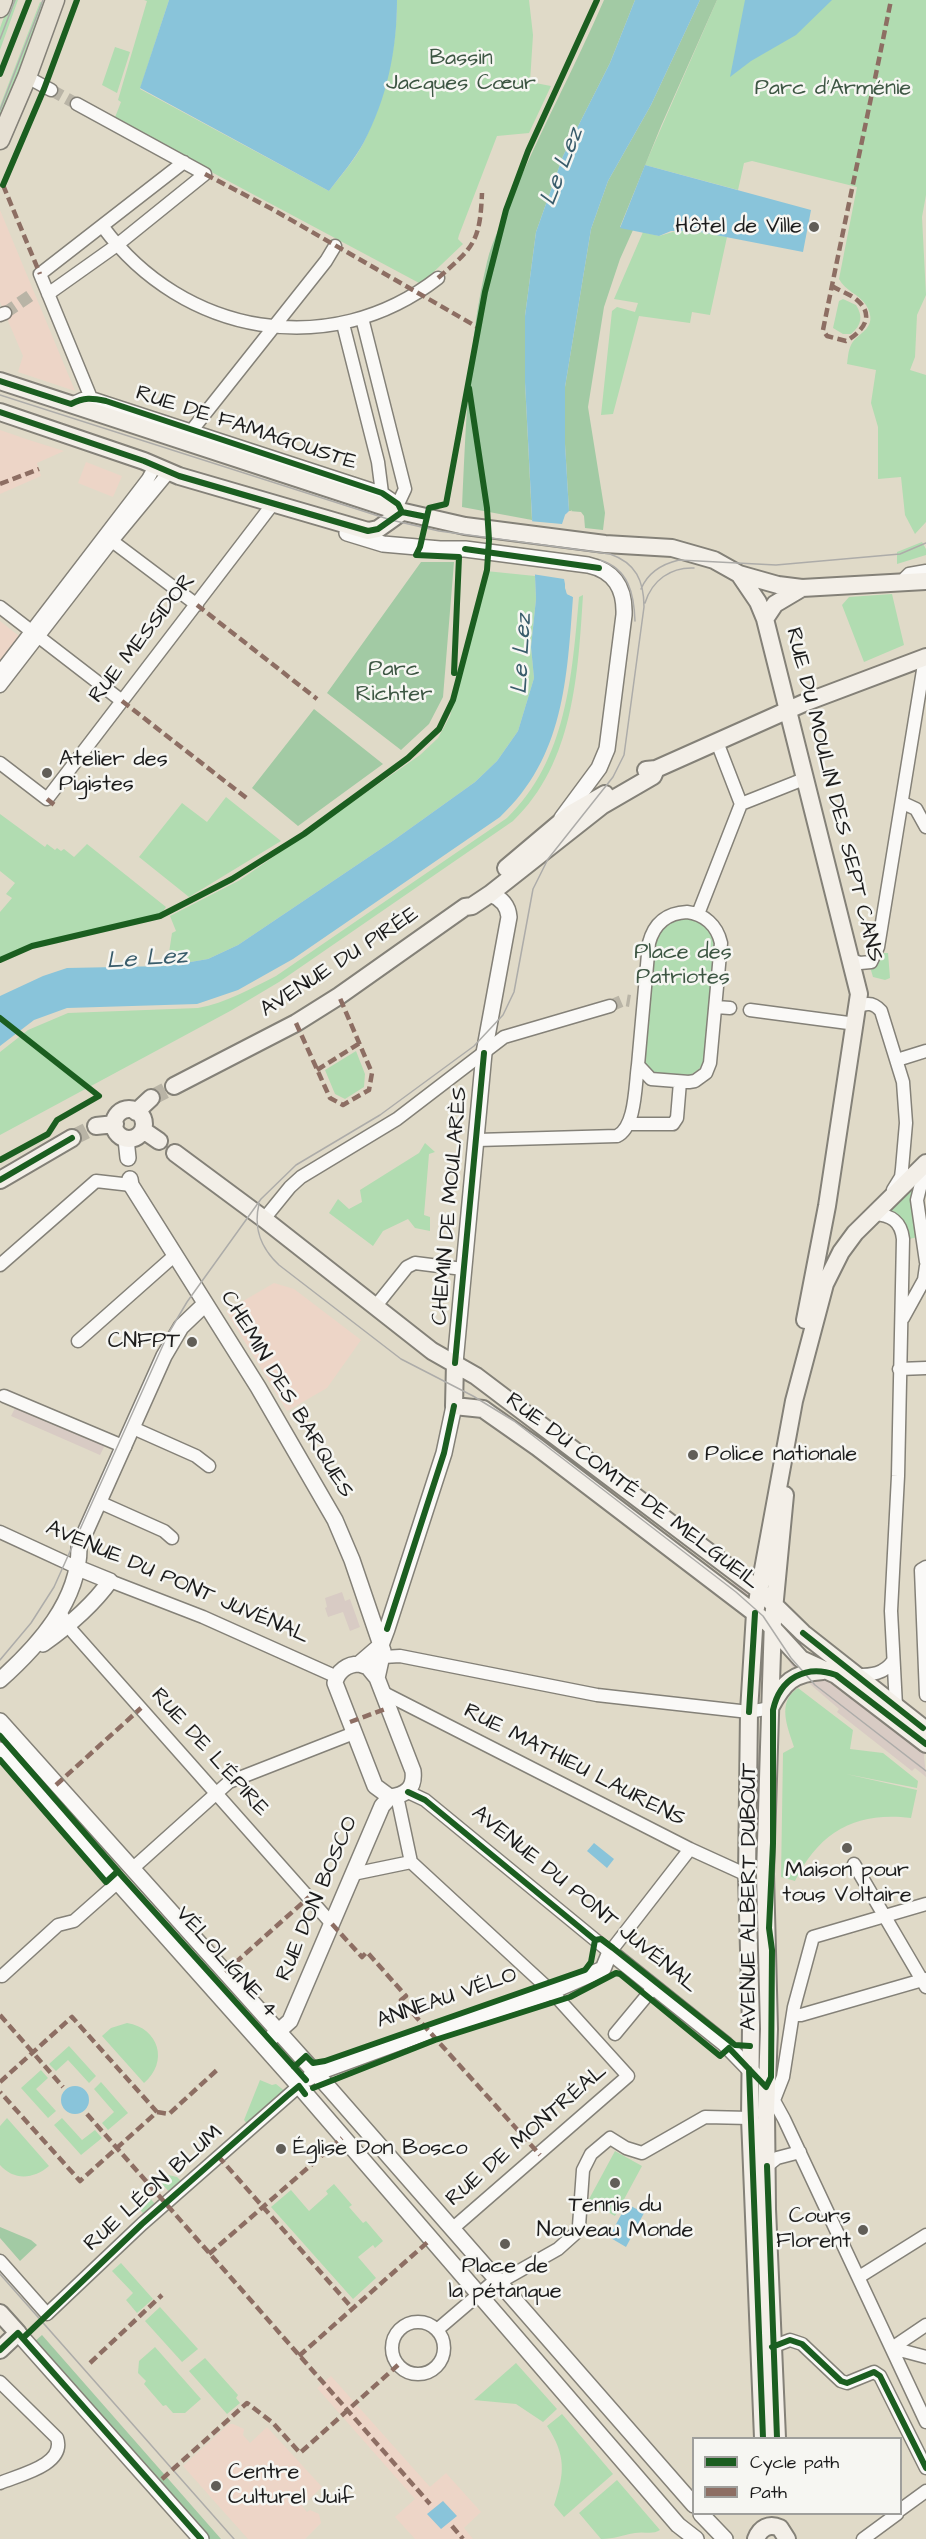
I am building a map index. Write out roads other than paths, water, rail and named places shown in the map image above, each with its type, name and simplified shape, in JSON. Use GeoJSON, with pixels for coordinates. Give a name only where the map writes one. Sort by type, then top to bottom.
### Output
{"type":"FeatureCollection","features":[{"type":"Feature","properties":{"kind":"main road"},"geometry":{"type":"LineString","coordinates":[[0,8],[3,0]]}},
{"type":"Feature","properties":{"kind":"main road"},"geometry":{"type":"LineString","coordinates":[[0,140],[27,77],[55,0]]}},
{"type":"Feature","properties":{"kind":"main road"},"geometry":{"type":"LineString","coordinates":[[0,381],[400,508],[465,526],[687,552],[714,560],[739,574],[778,585],[802,588],[926,581]]}},
{"type":"Feature","properties":{"kind":"main road"},"geometry":{"type":"LineString","coordinates":[[0,412],[272,505],[285,506],[372,532],[400,508]]}},
{"type":"Feature","properties":{"kind":"main road","name":"RUE DU MOULIN DES SEPT CANS"},"geometry":{"type":"LineString","coordinates":[[739,574],[763,613],[852,960],[859,1000],[825,1220],[796,1370],[794,1401]]}},
{"type":"Feature","properties":{"kind":"main road"},"geometry":{"type":"LineString","coordinates":[[763,613],[802,588]]}},
{"type":"Feature","properties":{"kind":"main road"},"geometry":{"type":"LineString","coordinates":[[561,822],[582,806],[648,768],[656,769],[787,711],[926,657]]}},
{"type":"Feature","properties":{"kind":"main road","name":"AVENUE DU PIRÉE"},"geometry":{"type":"LineString","coordinates":[[174,1086],[296,1023],[339,996],[465,908],[490,894],[603,805],[653,776],[656,769]]}},
{"type":"Feature","properties":{"kind":"main road","name":"AVENUE DU PIRÉE"},"geometry":{"type":"LineString","coordinates":[[465,908],[467,901],[561,822]]}},
{"type":"Feature","properties":{"kind":"main road"},"geometry":{"type":"LineString","coordinates":[[136,1112],[143,1119],[143,1130],[134,1138],[126,1139],[118,1133],[115,1124],[122,1112],[136,1112],[151,1098]]}},
{"type":"Feature","properties":{"kind":"main road"},"geometry":{"type":"LineString","coordinates":[[96,1126],[115,1124]]}},
{"type":"Feature","properties":{"kind":"main road"},"geometry":{"type":"LineString","coordinates":[[143,1130],[159,1141]]}},
{"type":"Feature","properties":{"kind":"main road"},"geometry":{"type":"LineString","coordinates":[[0,1180],[72,1138]]}},
{"type":"Feature","properties":{"kind":"main road","name":"RUE DU COMTÉ DE MELGUEIL"},"geometry":{"type":"LineString","coordinates":[[175,1153],[264,1219],[432,1351],[455,1363],[530,1416],[759,1590],[803,1633],[925,1731]]}},
{"type":"Feature","properties":{"kind":"main road","name":"AVENUE ALBERT DUBOUT"},"geometry":{"type":"LineString","coordinates":[[755,1613],[794,1401],[825,1284],[835,1262],[855,1233],[926,1163]]}},
{"type":"Feature","properties":{"kind":"main road"},"geometry":{"type":"LineString","coordinates":[[825,1220],[827,1231],[839,1240],[850,1239],[855,1233]]}},
{"type":"Feature","properties":{"kind":"main road","name":"CHEMIN DE MOULARÈS"},"geometry":{"type":"LineString","coordinates":[[454,1406],[455,1363]]}},
{"type":"Feature","properties":{"kind":"main road","name":"RUE DU COMTÉ DE MELGUEIL"},"geometry":{"type":"LineString","coordinates":[[454,1406],[483,1409],[537,1447],[755,1613],[748,1732],[747,1875],[750,2118],[763,2437]]}},
{"type":"Feature","properties":{"kind":"main road","name":"AVENUE ALBERT DUBOUT"},"geometry":{"type":"LineString","coordinates":[[777,2437],[766,2166],[770,2093],[765,1874],[774,1604],[783,1533],[788,1435]]}},
{"type":"Feature","properties":{"kind":"main road"},"geometry":{"type":"LineString","coordinates":[[735,1572],[748,1566],[765,1549]]}},
{"type":"Feature","properties":{"kind":"main road"},"geometry":{"type":"LineString","coordinates":[[755,1613],[774,1628],[801,1659],[837,1675],[925,1731]]}},
{"type":"Feature","properties":{"kind":"main road"},"geometry":{"type":"LineString","coordinates":[[770,1708],[780,1691],[792,1678],[809,1672],[824,1671]]}},
{"type":"Feature","properties":{"kind":"main road"},"geometry":{"type":"LineString","coordinates":[[748,1732],[769,1732]]}},
{"type":"Feature","properties":{"kind":"main road"},"geometry":{"type":"LineString","coordinates":[[0,2313],[18,2333],[0,2350]]}},
{"type":"Feature","properties":{"kind":"main road"},"geometry":{"type":"LineString","coordinates":[[783,2515],[785,2535]]}},
{"type":"Feature","properties":{"kind":"main road"},"geometry":{"type":"LineString","coordinates":[[762,2527],[776,2526],[785,2535]]}},
{"type":"Feature","properties":{"kind":"street"},"geometry":{"type":"LineString","coordinates":[[27,77],[51,90]]}},
{"type":"Feature","properties":{"kind":"street"},"geometry":{"type":"LineString","coordinates":[[42,287],[117,245],[205,174],[77,104]]}},
{"type":"Feature","properties":{"kind":"street"},"geometry":{"type":"LineString","coordinates":[[42,287],[103,227],[184,162]]}},
{"type":"Feature","properties":{"kind":"street"},"geometry":{"type":"LineString","coordinates":[[103,227],[117,245],[156,281],[193,304],[222,316],[272,326],[293,328],[343,324],[362,318],[408,296],[438,278]]}},
{"type":"Feature","properties":{"kind":"street"},"geometry":{"type":"LineString","coordinates":[[192,430],[272,326],[326,261],[334,246]]}},
{"type":"Feature","properties":{"kind":"street"},"geometry":{"type":"LineString","coordinates":[[42,287],[91,398],[71,404]]}},
{"type":"Feature","properties":{"kind":"street"},"geometry":{"type":"LineString","coordinates":[[362,318],[405,489],[400,508]]}},
{"type":"Feature","properties":{"kind":"street"},"geometry":{"type":"LineString","coordinates":[[343,324],[378,462],[382,493]]}},
{"type":"Feature","properties":{"kind":"street","name":"RUE DE FAMAGOUSTE"},"geometry":{"type":"LineString","coordinates":[[91,398],[382,493],[400,508]]}},
{"type":"Feature","properties":{"kind":"street"},"geometry":{"type":"LineString","coordinates":[[0,672],[35,634],[112,541],[162,469]]}},
{"type":"Feature","properties":{"kind":"street"},"geometry":{"type":"LineString","coordinates":[[0,687],[35,634],[148,479],[162,469]]}},
{"type":"Feature","properties":{"kind":"street","name":"AVENUE DU PIRÉE"},"geometry":{"type":"LineString","coordinates":[[272,505],[281,512],[383,544],[465,549],[599,568],[617,581],[625,601],[609,737],[599,768],[561,822]]}},
{"type":"Feature","properties":{"kind":"street","name":"RUE MESSIDOR"},"geometry":{"type":"LineString","coordinates":[[0,763],[47,799],[272,505]]}},
{"type":"Feature","properties":{"kind":"street"},"geometry":{"type":"LineString","coordinates":[[112,541],[197,605]]}},
{"type":"Feature","properties":{"kind":"street"},"geometry":{"type":"LineString","coordinates":[[903,581],[909,574],[926,571]]}},
{"type":"Feature","properties":{"kind":"street"},"geometry":{"type":"LineString","coordinates":[[0,607],[122,701]]}},
{"type":"Feature","properties":{"kind":"street"},"geometry":{"type":"LineString","coordinates":[[852,960],[860,963],[871,962],[878,948],[926,657]]}},
{"type":"Feature","properties":{"kind":"street"},"geometry":{"type":"LineString","coordinates":[[698,914],[741,804],[717,742]]}},
{"type":"Feature","properties":{"kind":"street"},"geometry":{"type":"LineString","coordinates":[[741,804],[804,779]]}},
{"type":"Feature","properties":{"kind":"street"},"geometry":{"type":"LineString","coordinates":[[903,803],[916,809],[926,827]]}},
{"type":"Feature","properties":{"kind":"street","name":"CHEMIN DE MOULARÈS"},"geometry":{"type":"LineString","coordinates":[[455,1363],[484,1053],[510,917],[508,908],[500,898],[490,894]]}},
{"type":"Feature","properties":{"kind":"street"},"geometry":{"type":"LineString","coordinates":[[477,1140],[617,1136],[623,1133],[629,1124],[638,1065],[649,943],[652,933],[663,920],[674,914],[687,912],[698,914],[710,922],[719,935],[721,943],[717,1007],[709,1069],[695,1082],[680,1082],[651,1079],[638,1065]]}},
{"type":"Feature","properties":{"kind":"street"},"geometry":{"type":"LineString","coordinates":[[859,1000],[879,1009],[903,1082],[905,1112],[901,1177],[877,1211],[888,1216],[902,1228],[903,1252],[898,1476],[891,1611],[896,1706]]}},
{"type":"Feature","properties":{"kind":"street"},"geometry":{"type":"LineString","coordinates":[[630,1001],[644,1002]]}},
{"type":"Feature","properties":{"kind":"street"},"geometry":{"type":"LineString","coordinates":[[264,1219],[301,1177],[397,1119],[504,1037],[520,1030],[610,1006]]}},
{"type":"Feature","properties":{"kind":"street"},"geometry":{"type":"LineString","coordinates":[[717,1007],[730,1008]]}},
{"type":"Feature","properties":{"kind":"street"},"geometry":{"type":"LineString","coordinates":[[750,1010],[856,1024]]}},
{"type":"Feature","properties":{"kind":"street"},"geometry":{"type":"LineString","coordinates":[[897,1060],[926,1051]]}},
{"type":"Feature","properties":{"kind":"street"},"geometry":{"type":"LineString","coordinates":[[629,1124],[673,1124],[677,1118],[680,1082]]}},
{"type":"Feature","properties":{"kind":"street"},"geometry":{"type":"LineString","coordinates":[[126,1139],[128,1158]]}},
{"type":"Feature","properties":{"kind":"street"},"geometry":{"type":"LineString","coordinates":[[903,1318],[924,1280],[926,1250],[917,1200],[926,1163]]}},
{"type":"Feature","properties":{"kind":"street"},"geometry":{"type":"LineString","coordinates":[[0,1265],[96,1181],[131,1182]]}},
{"type":"Feature","properties":{"kind":"street","name":"CHEMIN DES BARQUES"},"geometry":{"type":"LineString","coordinates":[[131,1182],[174,1256],[258,1387],[335,1520],[352,1560],[382,1651]]}},
{"type":"Feature","properties":{"kind":"street"},"geometry":{"type":"LineString","coordinates":[[903,1252],[926,1250]]}},
{"type":"Feature","properties":{"kind":"street"},"geometry":{"type":"LineString","coordinates":[[78,1341],[174,1256]]}},
{"type":"Feature","properties":{"kind":"street"},"geometry":{"type":"LineString","coordinates":[[375,1307],[407,1267],[415,1263],[463,1269]]}},
{"type":"Feature","properties":{"kind":"street"},"geometry":{"type":"LineString","coordinates":[[31,1652],[61,1607],[78,1568],[79,1546],[125,1447],[157,1370],[179,1330],[205,1304]]}},
{"type":"Feature","properties":{"kind":"street"},"geometry":{"type":"LineString","coordinates":[[899,1369],[926,1368]]}},
{"type":"Feature","properties":{"kind":"street"},"geometry":{"type":"LineString","coordinates":[[4,1396],[125,1447]]}},
{"type":"Feature","properties":{"kind":"street","name":"CHEMIN DE MOULARÈS"},"geometry":{"type":"LineString","coordinates":[[380,1685],[382,1651],[444,1453],[454,1406]]}},
{"type":"Feature","properties":{"kind":"street"},"geometry":{"type":"LineString","coordinates":[[133,1428],[196,1456],[209,1466]]}},
{"type":"Feature","properties":{"kind":"street"},"geometry":{"type":"LineString","coordinates":[[99,1502],[164,1531],[172,1538]]}},
{"type":"Feature","properties":{"kind":"street","name":"AVENUE DU PONT JUVÉNAL"},"geometry":{"type":"LineString","coordinates":[[3,1532],[78,1568],[203,1617],[337,1677]]}},
{"type":"Feature","properties":{"kind":"street"},"geometry":{"type":"LineString","coordinates":[[926,1567],[921,1570],[926,1695]]}},
{"type":"Feature","properties":{"kind":"street"},"geometry":{"type":"LineString","coordinates":[[0,1680],[31,1652],[67,1625],[104,1590],[110,1581]]}},
{"type":"Feature","properties":{"kind":"street","name":"RUE DE L'ÉPIRE"},"geometry":{"type":"LineString","coordinates":[[61,1607],[67,1625],[332,1924]]}},
{"type":"Feature","properties":{"kind":"street"},"geometry":{"type":"LineString","coordinates":[[398,1795],[375,1786],[336,1683],[337,1677],[347,1666],[359,1664],[382,1651],[391,1655],[597,1695],[749,1712],[770,1708]]}},
{"type":"Feature","properties":{"kind":"street"},"geometry":{"type":"LineString","coordinates":[[856,1675],[874,1676],[889,1668],[893,1661]]}},
{"type":"Feature","properties":{"kind":"street"},"geometry":{"type":"LineString","coordinates":[[359,1664],[368,1667],[380,1685],[412,1771],[414,1780],[398,1795]]}},
{"type":"Feature","properties":{"kind":"street","name":"RUE MATHIEU LAURENS"},"geometry":{"type":"LineString","coordinates":[[380,1685],[690,1849],[747,1875]]}},
{"type":"Feature","properties":{"kind":"street"},"geometry":{"type":"LineString","coordinates":[[0,1721],[316,2073],[692,2504]]}},
{"type":"Feature","properties":{"kind":"street"},"geometry":{"type":"LineString","coordinates":[[2,1976],[58,1925],[74,1921],[229,1782],[354,1733]]}},
{"type":"Feature","properties":{"kind":"street"},"geometry":{"type":"LineString","coordinates":[[0,1750],[112,1887],[263,2046],[678,2525],[696,2539]]}},
{"type":"Feature","properties":{"kind":"street"},"geometry":{"type":"LineString","coordinates":[[353,1874],[411,1863],[398,1795]]}},
{"type":"Feature","properties":{"kind":"street","name":"AVENUE DU PONT JUVÉNAL"},"geometry":{"type":"LineString","coordinates":[[398,1795],[425,1800],[729,2048],[770,2093],[800,2152],[926,2422]]}},
{"type":"Feature","properties":{"kind":"street","name":"RUE DON BOSCO"},"geometry":{"type":"LineString","coordinates":[[263,2046],[290,2020],[382,1806],[398,1795]]}},
{"type":"Feature","properties":{"kind":"street"},"geometry":{"type":"LineString","coordinates":[[610,1952],[690,1849]]}},
{"type":"Feature","properties":{"kind":"street","name":"RUE DE MONTRÉAL"},"geometry":{"type":"LineString","coordinates":[[411,1863],[552,1992],[628,2076],[452,2229]]}},
{"type":"Feature","properties":{"kind":"street"},"geometry":{"type":"LineString","coordinates":[[793,2014],[801,2015],[925,1982],[854,1864]]}},
{"type":"Feature","properties":{"kind":"street"},"geometry":{"type":"LineString","coordinates":[[770,2093],[783,2077],[793,2014],[813,1937],[926,1904]]}},
{"type":"Feature","properties":{"kind":"street","name":"RUE LÉON BLUM"},"geometry":{"type":"LineString","coordinates":[[0,2261],[47,2314],[142,2224],[298,2086],[316,2073],[428,2032],[552,1992],[603,1969],[610,1952]]}},
{"type":"Feature","properties":{"kind":"street"},"geometry":{"type":"LineString","coordinates":[[615,2034],[654,1987]]}},
{"type":"Feature","properties":{"kind":"street"},"geometry":{"type":"LineString","coordinates":[[729,2048],[741,2049],[750,2046],[769,2030]]}},
{"type":"Feature","properties":{"kind":"street"},"geometry":{"type":"LineString","coordinates":[[437,2330],[477,2295],[497,2281],[505,2279],[558,2249],[577,2232],[583,2170],[591,2154],[610,2139],[626,2148],[642,2153],[705,2117],[750,2118]]}},
{"type":"Feature","properties":{"kind":"street"},"geometry":{"type":"LineString","coordinates":[[766,2166],[777,2158],[800,2152]]}},
{"type":"Feature","properties":{"kind":"street"},"geometry":{"type":"LineString","coordinates":[[386,2188],[402,2172]]}},
{"type":"Feature","properties":{"kind":"street"},"geometry":{"type":"LineString","coordinates":[[859,2277],[926,2235]]}},
{"type":"Feature","properties":{"kind":"street"},"geometry":{"type":"LineString","coordinates":[[418,2321],[425,2322],[437,2330],[441,2335],[444,2349],[436,2367],[417,2374],[404,2370],[394,2360],[391,2346],[400,2328],[418,2321]]}},
{"type":"Feature","properties":{"kind":"street"},"geometry":{"type":"LineString","coordinates":[[892,2348],[926,2325]]}},
{"type":"Feature","properties":{"kind":"street"},"geometry":{"type":"LineString","coordinates":[[18,2333],[201,2539]]}},
{"type":"Feature","properties":{"kind":"street"},"geometry":{"type":"LineString","coordinates":[[772,2348],[790,2340],[802,2344],[847,2383],[874,2372],[880,2376],[926,2468]]}},
{"type":"Feature","properties":{"kind":"street"},"geometry":{"type":"LineString","coordinates":[[892,2348],[926,2358]]}},
{"type":"Feature","properties":{"kind":"street"},"geometry":{"type":"LineString","coordinates":[[0,2382],[57,2438],[58,2443],[58,2450],[53,2459],[42,2466],[0,2483]]}},
{"type":"Feature","properties":{"kind":"street"},"geometry":{"type":"LineString","coordinates":[[902,2509],[926,2491]]}},
{"type":"Feature","properties":{"kind":"street"},"geometry":{"type":"LineString","coordinates":[[678,2525],[692,2512]]}},
{"type":"Feature","properties":{"kind":"street"},"geometry":{"type":"LineString","coordinates":[[702,2515],[725,2539]]}},
{"type":"Feature","properties":{"kind":"street"},"geometry":{"type":"LineString","coordinates":[[863,2539],[896,2515]]}},
{"type":"Feature","properties":{"kind":"water","name":"Bassin Jacques Cœur"},"geometry":{"type":"Polygon","coordinates":[[[169,0],[397,0],[393,55],[379,108],[360,148],[329,191],[140,88],[169,0]]]}},
{"type":"Feature","properties":{"kind":"water","name":"Le Lez"},"geometry":{"type":"Polygon","coordinates":[[[635,0],[700,0],[651,105],[608,181],[591,229],[565,387],[565,444],[569,511],[565,515],[565,588],[567,594],[573,597],[568,658],[558,715],[550,743],[538,769],[521,794],[500,817],[293,959],[238,990],[197,1004],[67,1008],[34,1020],[0,1046],[0,996],[43,976],[67,968],[167,966],[208,959],[238,945],[394,840],[475,782],[497,761],[518,731],[534,678],[531,647],[536,599],[525,382],[525,316],[536,232],[563,156],[610,63],[635,0]]]}},
{"type":"Feature","properties":{"kind":"water"},"geometry":{"type":"Polygon","coordinates":[[[745,0],[832,0],[796,35],[751,61],[730,77],[745,0]]]}},
{"type":"Feature","properties":{"kind":"water"},"geometry":{"type":"Polygon","coordinates":[[[645,165],[811,210],[803,252],[695,231],[671,231],[659,236],[620,228],[645,165]]]}},
{"type":"Feature","properties":{"kind":"water"},"geometry":{"type":"Polygon","coordinates":[[[594,1843],[614,1859],[607,1868],[587,1851],[594,1843]]]}},
{"type":"Feature","properties":{"kind":"water"},"geometry":{"type":"Polygon","coordinates":[[[75,2086],[85,2090],[89,2100],[85,2110],[75,2114],[65,2110],[61,2100],[65,2090],[75,2086]]]}},
{"type":"Feature","properties":{"kind":"water"},"geometry":{"type":"Polygon","coordinates":[[[627,2204],[644,2213],[626,2247],[609,2237],[627,2204]]]}},
{"type":"Feature","properties":{"kind":"water"},"geometry":{"type":"Polygon","coordinates":[[[443,2501],[457,2516],[441,2529],[427,2514],[443,2501]]]}},
{"type":"Feature","properties":{"kind":"tunnel"},"geometry":{"type":"LineString","coordinates":[[51,90],[77,104]]}},
{"type":"Feature","properties":{"kind":"tunnel"},"geometry":{"type":"LineString","coordinates":[[5,313],[34,293]]}},
{"type":"Feature","properties":{"kind":"tunnel"},"geometry":{"type":"LineString","coordinates":[[610,1006],[624,1000],[630,1001]]}},
{"type":"Feature","properties":{"kind":"tunnel"},"geometry":{"type":"LineString","coordinates":[[151,1098],[174,1086]]}},
{"type":"Feature","properties":{"kind":"tunnel"},"geometry":{"type":"LineString","coordinates":[[72,1138],[96,1126]]}},
{"type":"Feature","properties":{"kind":"tram line"},"geometry":{"type":"LineString","coordinates":[[0,39],[15,0]]}},
{"type":"Feature","properties":{"kind":"tram line"},"geometry":{"type":"LineString","coordinates":[[0,110],[43,0]]}},
{"type":"Feature","properties":{"kind":"tram line"},"geometry":{"type":"LineString","coordinates":[[0,395],[391,520],[439,531],[610,554],[626,562],[637,574],[644,598],[624,755],[613,777],[548,859],[533,889],[514,992],[503,1015],[474,1046],[380,1115],[296,1165],[261,1199],[187,1302],[168,1334],[54,1587],[31,1623],[0,1660]]}},
{"type":"Feature","properties":{"kind":"tram line"},"geometry":{"type":"LineString","coordinates":[[641,589],[656,570],[679,560],[776,565],[900,554],[926,543]]}},
{"type":"Feature","properties":{"kind":"tram line"},"geometry":{"type":"LineString","coordinates":[[600,560],[610,564],[624,576],[631,592],[635,621]]}},
{"type":"Feature","properties":{"kind":"tram line"},"geometry":{"type":"LineString","coordinates":[[645,603],[652,588],[664,576],[678,570],[694,568]]}},
{"type":"Feature","properties":{"kind":"tram line"},"geometry":{"type":"LineString","coordinates":[[259,1204],[257,1222],[260,1237],[267,1252],[279,1265],[401,1359],[473,1396],[514,1421],[736,1592],[763,1616],[791,1658],[815,1685],[926,1771]]}},
{"type":"Feature","properties":{"kind":"tram line"},"geometry":{"type":"LineString","coordinates":[[0,2274],[234,2539]]}},
{"type":"Feature","properties":{"kind":"place","name":"Hôtel de Ville"},"geometry":{"type":"Point","coordinates":[814,227]}},
{"type":"Feature","properties":{"kind":"place","name":"Atelier des Pigistes"},"geometry":{"type":"Point","coordinates":[47,773]}},
{"type":"Feature","properties":{"kind":"place","name":"CNFPT"},"geometry":{"type":"Point","coordinates":[192,1342]}},
{"type":"Feature","properties":{"kind":"place","name":"Police nationale"},"geometry":{"type":"Point","coordinates":[693,1455]}},
{"type":"Feature","properties":{"kind":"place","name":"Maison pour tous Voltaire"},"geometry":{"type":"Point","coordinates":[847,1848]}},
{"type":"Feature","properties":{"kind":"place","name":"Église Don Bosco"},"geometry":{"type":"Point","coordinates":[281,2149]}},
{"type":"Feature","properties":{"kind":"place","name":"Tennis du Nouveau Monde"},"geometry":{"type":"Point","coordinates":[615,2183]}},
{"type":"Feature","properties":{"kind":"place","name":"Cours Florent"},"geometry":{"type":"Point","coordinates":[863,2230]}},
{"type":"Feature","properties":{"kind":"place","name":"Place de la pétanque"},"geometry":{"type":"Point","coordinates":[505,2244]}},
{"type":"Feature","properties":{"kind":"place","name":"Centre Culturel Juif"},"geometry":{"type":"Point","coordinates":[216,2486]}},
{"type":"Feature","properties":{"kind":"park label","name":"Parc d'Arménie"},"geometry":{"type":"Point","coordinates":[833,89]}},
{"type":"Feature","properties":{"kind":"park label","name":"Parc Richter"},"geometry":{"type":"Point","coordinates":[394,682]}},
{"type":"Feature","properties":{"kind":"park label","name":"Place des Patriotes"},"geometry":{"type":"Point","coordinates":[683,966]}}]}
